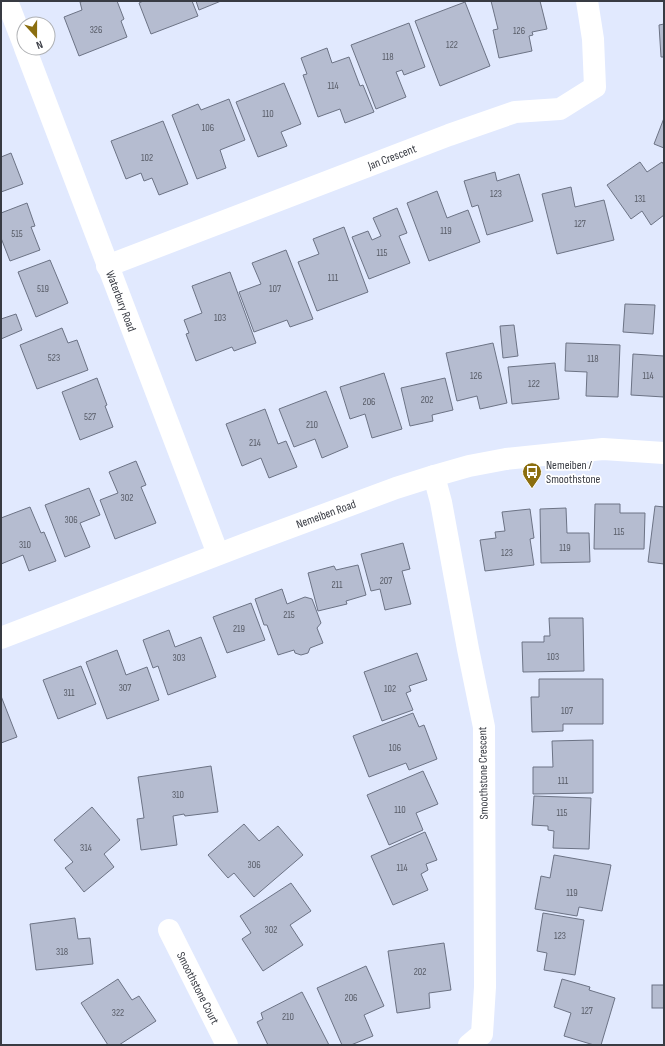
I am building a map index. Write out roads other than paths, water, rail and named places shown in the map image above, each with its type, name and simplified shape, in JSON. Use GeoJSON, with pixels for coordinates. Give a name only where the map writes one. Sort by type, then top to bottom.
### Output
{"type":"FeatureCollection","features":[{"type":"Feature","properties":{"kind":"street"},"geometry":{"type":"LineString","coordinates":[[7,1],[16,24]]}},
{"type":"Feature","properties":{"kind":"street","name":"Jan Crescent"},"geometry":{"type":"LineString","coordinates":[[108,266],[449,135],[515,112],[560,109],[595,87],[593,39],[587,1]]}},
{"type":"Feature","properties":{"kind":"street","name":"Waterbury Road"},"geometry":{"type":"LineString","coordinates":[[28,56],[218,554]]}},
{"type":"Feature","properties":{"kind":"street","name":"Nemeiben Road"},"geometry":{"type":"LineString","coordinates":[[1,638],[218,554],[388,491],[469,466],[506,459],[603,449],[664,453]]}},
{"type":"Feature","properties":{"kind":"street","name":"Smoothstone Crescent"},"geometry":{"type":"LineString","coordinates":[[434,476],[441,502],[484,727],[485,987],[482,1034],[469,1045]]}},
{"type":"Feature","properties":{"kind":"street","name":"Smoothstone Court"},"geometry":{"type":"LineString","coordinates":[[169,930],[227,1045]]}},
{"type":"Feature","properties":{"kind":"place","name":"Nemeiben / Smoothstone"},"geometry":{"type":"Point","coordinates":[532,489]}}]}
